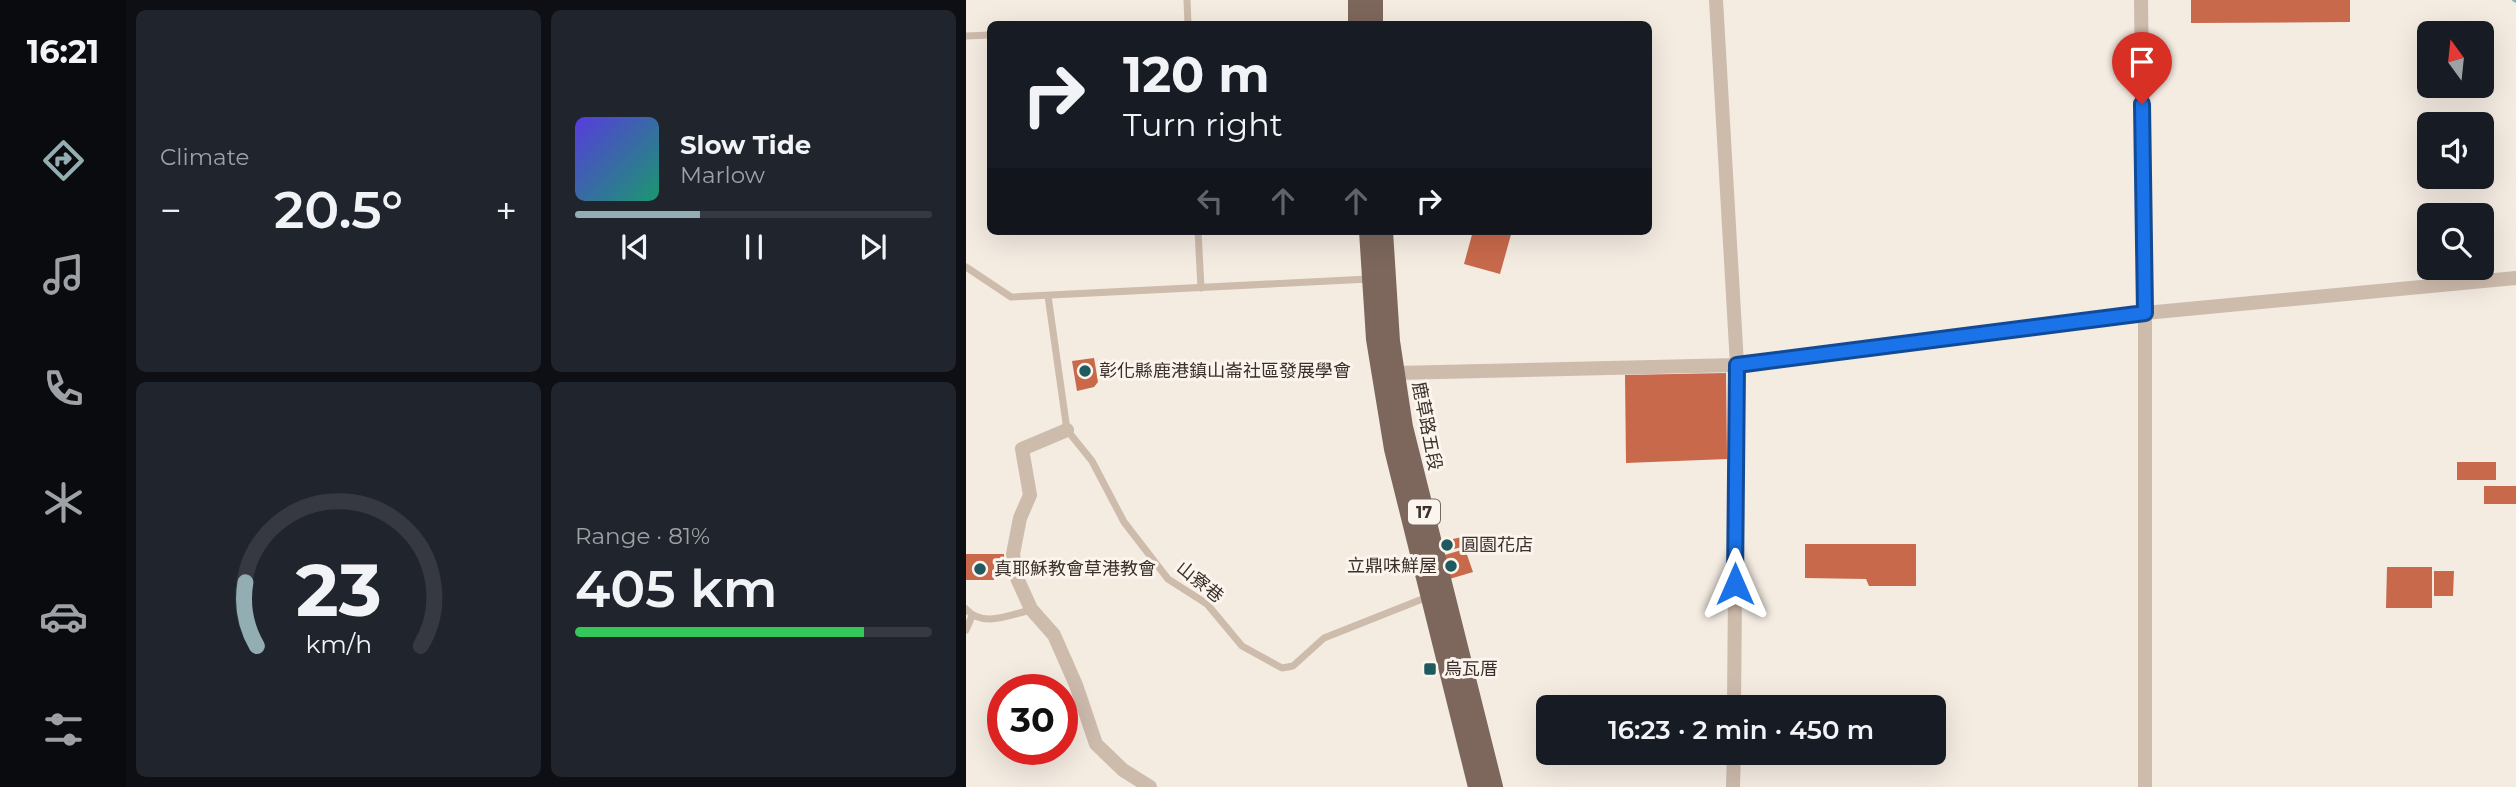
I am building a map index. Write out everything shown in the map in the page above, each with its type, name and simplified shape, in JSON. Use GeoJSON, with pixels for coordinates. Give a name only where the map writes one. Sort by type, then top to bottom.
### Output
{"type":"FeatureCollection","features":[{"type":"Feature","properties":{"kind":"main road"},"geometry":{"type":"LineString","coordinates":[[1357,0],[1357,21]]}},
{"type":"Feature","properties":{"kind":"main road"},"geometry":{"type":"LineString","coordinates":[[1374,0],[1374,21]]}},
{"type":"Feature","properties":{"kind":"main road","name":"鹿草路五段"},"geometry":{"type":"LineString","coordinates":[[1369,235],[1437,594],[1477,787]]}},
{"type":"Feature","properties":{"kind":"main road","name":"鹿草路五段"},"geometry":{"type":"LineString","coordinates":[[1384,235],[1379,279],[1385,410],[1494,787]]}},
{"type":"Feature","properties":{"kind":"street"},"geometry":{"type":"LineString","coordinates":[[1716,0],[1737,365],[1734,695]]}},
{"type":"Feature","properties":{"kind":"street"},"geometry":{"type":"LineString","coordinates":[[2141,0],[2145,313],[2145,787]]}},
{"type":"Feature","properties":{"kind":"street"},"geometry":{"type":"LineString","coordinates":[[1395,373],[1737,365],[2145,313],[2516,278]]}},
{"type":"Feature","properties":{"kind":"street"},"geometry":{"type":"LineString","coordinates":[[1067,430],[1022,449],[1030,495],[1020,518],[1013,554],[1017,578],[1031,609],[1054,635],[1076,685],[1096,744],[1124,770],[1150,787]]}},
{"type":"Feature","properties":{"kind":"street"},"geometry":{"type":"LineString","coordinates":[[1733,787],[1734,765]]}},
{"type":"Feature","properties":{"kind":"lane"},"geometry":{"type":"LineString","coordinates":[[1187,0],[1188,21]]}},
{"type":"Feature","properties":{"kind":"lane"},"geometry":{"type":"LineString","coordinates":[[966,36],[987,35]]}},
{"type":"Feature","properties":{"kind":"lane"},"geometry":{"type":"LineString","coordinates":[[1198,235],[1201,288]]}},
{"type":"Feature","properties":{"kind":"lane"},"geometry":{"type":"LineString","coordinates":[[966,267],[1011,297],[1379,279]]}},
{"type":"Feature","properties":{"kind":"lane"},"geometry":{"type":"LineString","coordinates":[[1048,296],[1067,430]]}},
{"type":"Feature","properties":{"kind":"lane","name":"山寮巷"},"geometry":{"type":"LineString","coordinates":[[1067,430],[1092,461],[1124,522],[1168,579],[1208,604],[1242,646],[1282,668],[1293,666],[1324,638],[1437,594]]}},
{"type":"Feature","properties":{"kind":"lane"},"geometry":{"type":"LineString","coordinates":[[966,609],[972,616],[987,621],[1031,609]]}},
{"type":"Feature","properties":{"kind":"lane"},"geometry":{"type":"LineString","coordinates":[[966,630],[972,616]]}},
{"type":"Feature","properties":{"kind":"building"},"geometry":{"type":"Polygon","coordinates":[[[2191,0],[2350,0],[2350,22],[2191,23],[2191,0]]]}},
{"type":"Feature","properties":{"kind":"building"},"geometry":{"type":"Polygon","coordinates":[[[1472,235],[1511,235],[1500,274],[1464,264],[1472,235]]]}},
{"type":"Feature","properties":{"kind":"building","name":"彰化縣鹿港鎮山崙社區發展學會"},"geometry":{"type":"Polygon","coordinates":[[[1094,358],[1098,382],[1094,387],[1077,391],[1072,361],[1094,358]]]}},
{"type":"Feature","properties":{"kind":"building"},"geometry":{"type":"Polygon","coordinates":[[[1726,373],[1727,459],[1626,463],[1625,375],[1726,373]]]}},
{"type":"Feature","properties":{"kind":"building"},"geometry":{"type":"Polygon","coordinates":[[[2457,462],[2496,462],[2496,480],[2457,480],[2457,462]]]}},
{"type":"Feature","properties":{"kind":"building"},"geometry":{"type":"Polygon","coordinates":[[[2484,486],[2516,486],[2516,504],[2484,504],[2484,486]]]}},
{"type":"Feature","properties":{"kind":"building","name":"圓園花店"},"geometry":{"type":"Polygon","coordinates":[[[1462,537],[1466,546],[1431,555],[1429,544],[1462,537]]]}},
{"type":"Feature","properties":{"kind":"building"},"geometry":{"type":"Polygon","coordinates":[[[1805,544],[1916,544],[1916,586],[1869,586],[1866,579],[1805,578],[1805,544]]]}},
{"type":"Feature","properties":{"kind":"building","name":"立鼎味鮮屋"},"geometry":{"type":"Polygon","coordinates":[[[1465,549],[1473,572],[1436,583],[1431,559],[1465,549]]]}},
{"type":"Feature","properties":{"kind":"building","name":"真耶穌教會草港教會"},"geometry":{"type":"Polygon","coordinates":[[[966,554],[1004,554],[1004,559],[994,559],[994,580],[966,580],[966,554]]]}},
{"type":"Feature","properties":{"kind":"building"},"geometry":{"type":"Polygon","coordinates":[[[2387,567],[2432,567],[2432,608],[2386,608],[2387,567]]]}},
{"type":"Feature","properties":{"kind":"building"},"geometry":{"type":"Polygon","coordinates":[[[2434,571],[2454,571],[2453,596],[2434,596],[2434,571]]]}},
{"type":"Feature","properties":{"kind":"place","name":"彰化縣鹿港鎮山崙社區發展學會"},"geometry":{"type":"Point","coordinates":[1085,371]}},
{"type":"Feature","properties":{"kind":"place","name":"圓園花店"},"geometry":{"type":"Point","coordinates":[1447,545]}},
{"type":"Feature","properties":{"kind":"place","name":"立鼎味鮮屋"},"geometry":{"type":"Point","coordinates":[1451,566]}},
{"type":"Feature","properties":{"kind":"place","name":"真耶穌教會草港教會"},"geometry":{"type":"Point","coordinates":[980,569]}},
{"type":"Feature","properties":{"kind":"place","name":"烏瓦厝"},"geometry":{"type":"Point","coordinates":[1430,669]}},
{"type":"Feature","properties":{"kind":"route"},"geometry":{"type":"LineString","coordinates":[[1735,584],[1737,365],[2145,313],[2142,104]]}}]}
